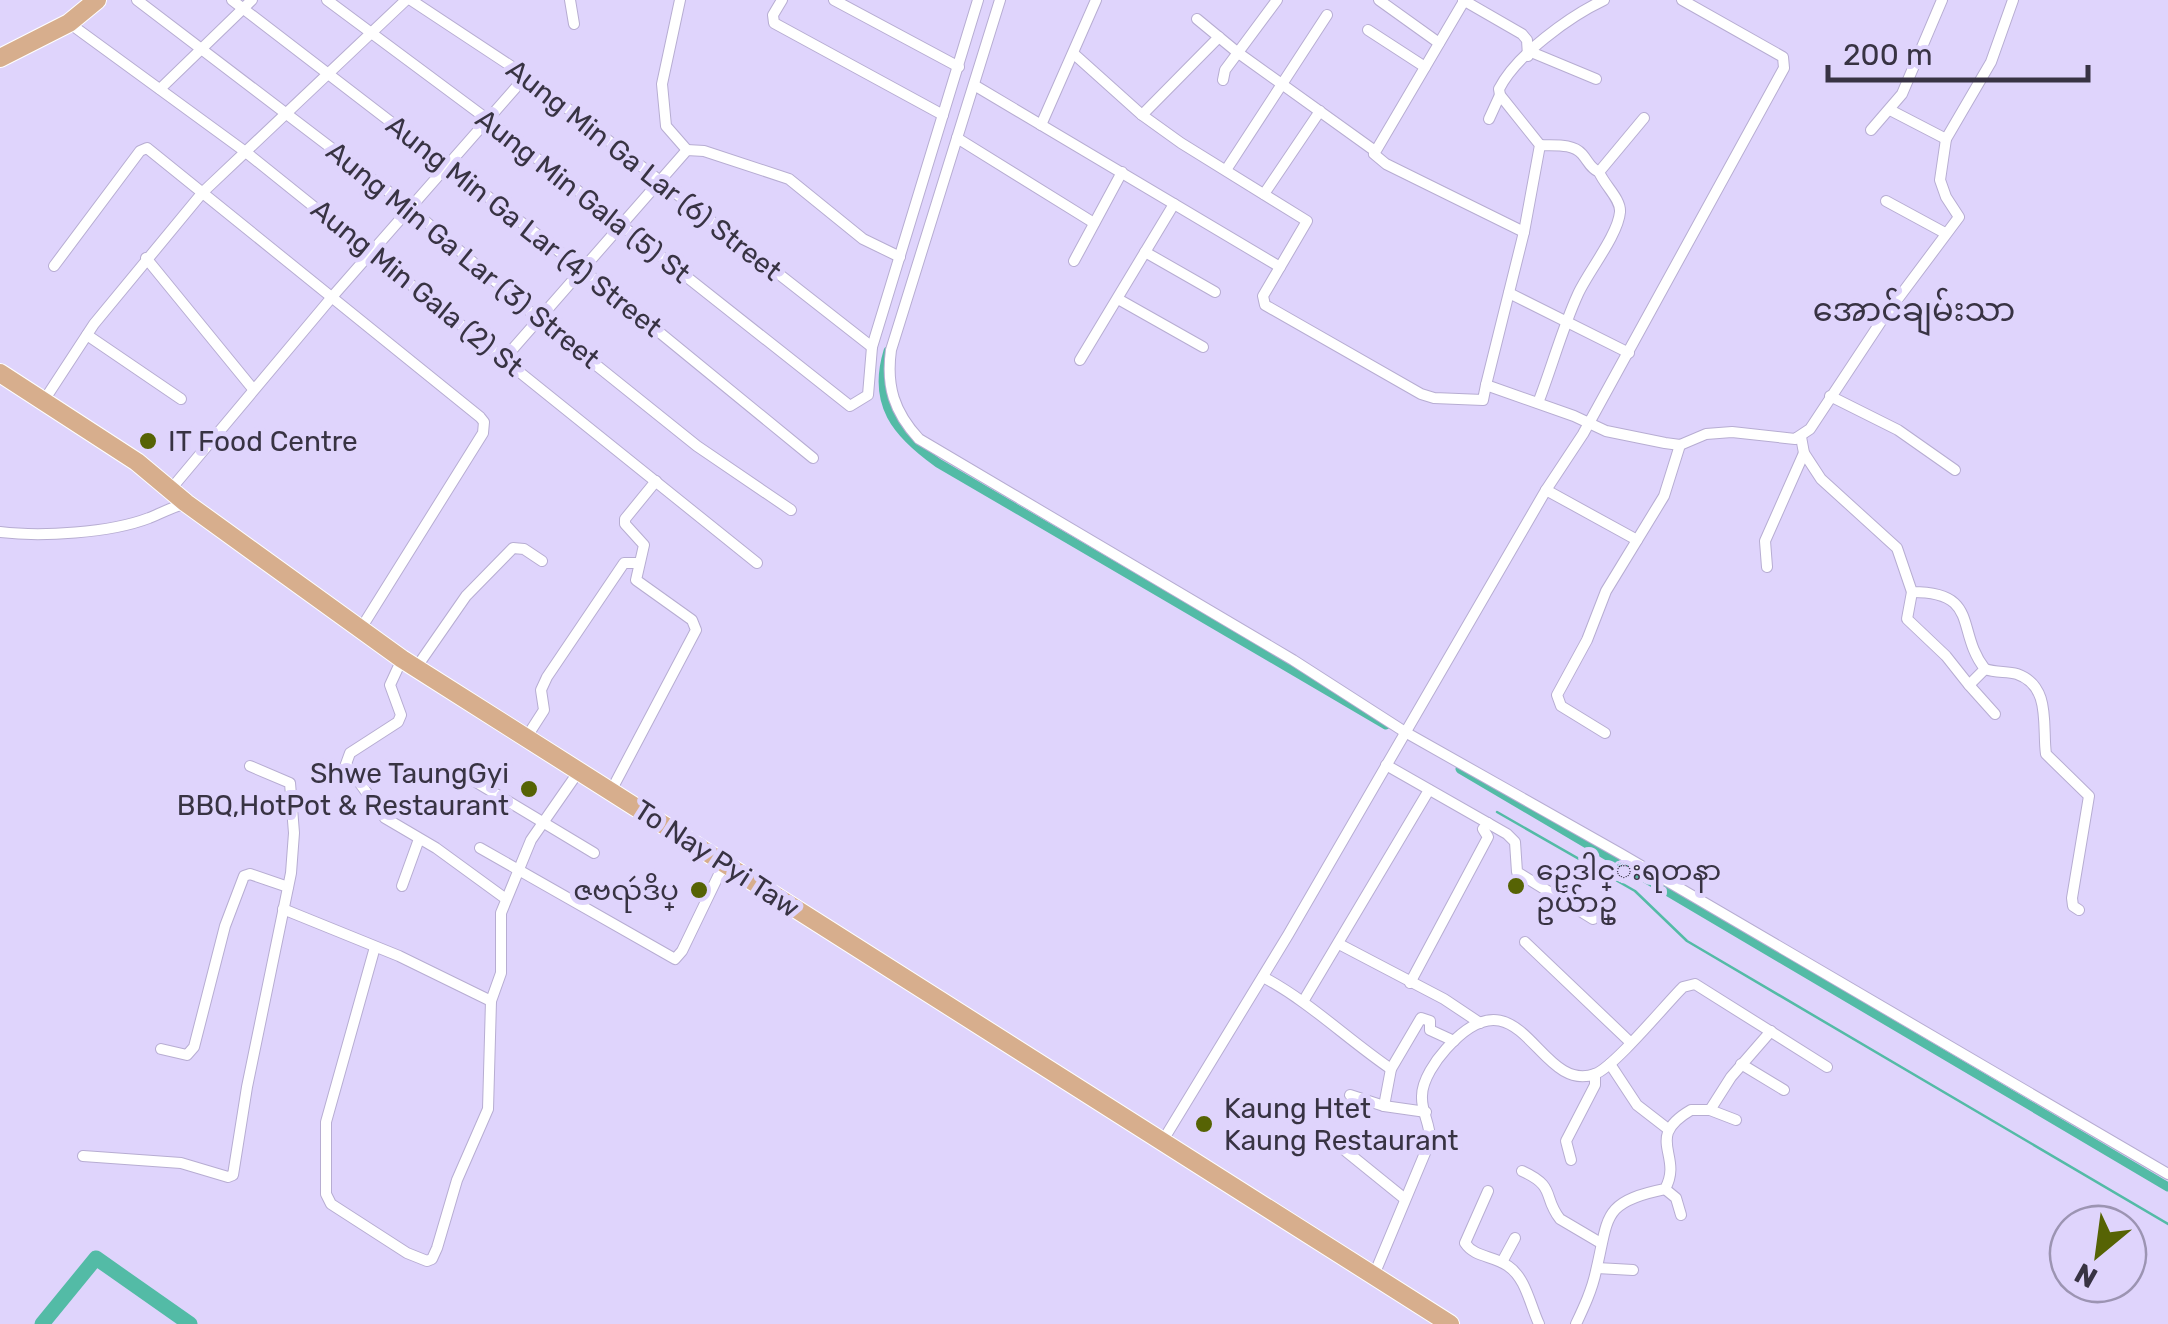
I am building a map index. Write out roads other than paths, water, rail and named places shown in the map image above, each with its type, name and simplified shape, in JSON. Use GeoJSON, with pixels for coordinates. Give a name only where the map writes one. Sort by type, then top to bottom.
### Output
{"type":"FeatureCollection","features":[{"type":"Feature","properties":{"kind":"main road"},"geometry":{"type":"LineString","coordinates":[[0,58],[69,22],[97,0]]}},
{"type":"Feature","properties":{"kind":"main road","name":"To Nay Pyi Taw"},"geometry":{"type":"LineString","coordinates":[[0,373],[138,462],[186,503],[409,664],[1450,1324]]}},
{"type":"Feature","properties":{"kind":"street","name":"Aung Min Ga Lar (3) Street"},"geometry":{"type":"LineString","coordinates":[[137,0],[410,208],[540,320],[697,446],[790,510]]}},
{"type":"Feature","properties":{"kind":"street","name":"Aung Min Ga Lar (4) Street"},"geometry":{"type":"LineString","coordinates":[[232,0],[582,268],[813,458]]}},
{"type":"Feature","properties":{"kind":"street"},"geometry":{"type":"LineString","coordinates":[[160,89],[252,0]]}},
{"type":"Feature","properties":{"kind":"street","name":"Aung Min Gala (5) St"},"geometry":{"type":"LineString","coordinates":[[327,0],[487,119],[850,406],[868,395],[872,348]]}},
{"type":"Feature","properties":{"kind":"street"},"geometry":{"type":"LineString","coordinates":[[43,402],[87,335],[202,192],[408,0]]}},
{"type":"Feature","properties":{"kind":"street","name":"Aung Min Ga Lar (6) Street"},"geometry":{"type":"LineString","coordinates":[[408,0],[526,76],[872,348]]}},
{"type":"Feature","properties":{"kind":"street"},"geometry":{"type":"LineString","coordinates":[[570,0],[574,24]]}},
{"type":"Feature","properties":{"kind":"street"},"geometry":{"type":"LineString","coordinates":[[680,0],[662,84],[666,126],[687,150],[704,151],[789,179],[862,239],[900,258]]}},
{"type":"Feature","properties":{"kind":"street"},"geometry":{"type":"LineString","coordinates":[[782,0],[773,15],[774,23],[943,115]]}},
{"type":"Feature","properties":{"kind":"street"},"geometry":{"type":"LineString","coordinates":[[834,0],[959,67]]}},
{"type":"Feature","properties":{"kind":"street"},"geometry":{"type":"LineString","coordinates":[[872,348],[978,0]]}},
{"type":"Feature","properties":{"kind":"street"},"geometry":{"type":"LineString","coordinates":[[1000,0],[891,350],[888,368],[892,400],[907,426],[931,449],[1294,660],[1403,735],[1621,854],[2168,1174]]}},
{"type":"Feature","properties":{"kind":"street"},"geometry":{"type":"LineString","coordinates":[[1041,125],[1096,0]]}},
{"type":"Feature","properties":{"kind":"street"},"geometry":{"type":"LineString","coordinates":[[1222,80],[1225,70],[1277,0]]}},
{"type":"Feature","properties":{"kind":"street"},"geometry":{"type":"LineString","coordinates":[[1379,0],[1439,43]]}},
{"type":"Feature","properties":{"kind":"street"},"geometry":{"type":"LineString","coordinates":[[1524,232],[1386,164],[1375,157],[1375,151],[1464,0],[1522,34],[1530,54]]}},
{"type":"Feature","properties":{"kind":"street"},"geometry":{"type":"LineString","coordinates":[[1489,119],[1501,84],[1574,16],[1604,0]]}},
{"type":"Feature","properties":{"kind":"street"},"geometry":{"type":"LineString","coordinates":[[1162,1142],[1588,424],[1786,62],[1774,51],[1682,0]]}},
{"type":"Feature","properties":{"kind":"street"},"geometry":{"type":"LineString","coordinates":[[1871,130],[1890,110],[1915,68],[1942,0]]}},
{"type":"Feature","properties":{"kind":"street"},"geometry":{"type":"LineString","coordinates":[[1486,385],[1620,435],[1680,445],[1716,433],[1801,437],[1959,218],[1940,180],[1946,139],[1990,62],[2013,0]]}},
{"type":"Feature","properties":{"kind":"street"},"geometry":{"type":"LineString","coordinates":[[1226,170],[1327,15]]}},
{"type":"Feature","properties":{"kind":"street"},"geometry":{"type":"LineString","coordinates":[[1197,19],[1375,151]]}},
{"type":"Feature","properties":{"kind":"street","name":"Aung Min Gala (2) St"},"geometry":{"type":"LineString","coordinates":[[69,22],[247,152],[757,563]]}},
{"type":"Feature","properties":{"kind":"street"},"geometry":{"type":"LineString","coordinates":[[1368,30],[1425,67]]}},
{"type":"Feature","properties":{"kind":"street"},"geometry":{"type":"LineString","coordinates":[[1142,115],[1219,37]]}},
{"type":"Feature","properties":{"kind":"street"},"geometry":{"type":"LineString","coordinates":[[1074,54],[1142,115],[1308,222],[1262,303],[1434,398],[1482,400],[1524,232],[1540,146],[1537,137],[1500,95]]}},
{"type":"Feature","properties":{"kind":"street"},"geometry":{"type":"LineString","coordinates":[[1530,54],[1596,79]]}},
{"type":"Feature","properties":{"kind":"street"},"geometry":{"type":"LineString","coordinates":[[171,489],[332,297],[526,76]]}},
{"type":"Feature","properties":{"kind":"street"},"geometry":{"type":"LineString","coordinates":[[974,85],[1280,267]]}},
{"type":"Feature","properties":{"kind":"street"},"geometry":{"type":"LineString","coordinates":[[1890,110],[1946,139]]}},
{"type":"Feature","properties":{"kind":"street"},"geometry":{"type":"LineString","coordinates":[[1264,194],[1320,111]]}},
{"type":"Feature","properties":{"kind":"street"},"geometry":{"type":"LineString","coordinates":[[1599,172],[1644,118]]}},
{"type":"Feature","properties":{"kind":"street"},"geometry":{"type":"LineString","coordinates":[[957,138],[1094,223]]}},
{"type":"Feature","properties":{"kind":"street"},"geometry":{"type":"LineString","coordinates":[[1538,403],[1568,320],[1619,217],[1616,198],[1605,188],[1599,172],[1570,146],[1540,146]]}},
{"type":"Feature","properties":{"kind":"street"},"geometry":{"type":"LineString","coordinates":[[54,266],[144,148],[152,150],[480,416],[485,428],[360,630]]}},
{"type":"Feature","properties":{"kind":"street"},"geometry":{"type":"LineString","coordinates":[[504,358],[687,150]]}},
{"type":"Feature","properties":{"kind":"street"},"geometry":{"type":"LineString","coordinates":[[1074,261],[1122,172]]}},
{"type":"Feature","properties":{"kind":"street"},"geometry":{"type":"LineString","coordinates":[[1886,201],[1945,233]]}},
{"type":"Feature","properties":{"kind":"street"},"geometry":{"type":"LineString","coordinates":[[1080,360],[1174,204]]}},
{"type":"Feature","properties":{"kind":"street"},"geometry":{"type":"LineString","coordinates":[[1145,252],[1214,292]]}},
{"type":"Feature","properties":{"kind":"street"},"geometry":{"type":"LineString","coordinates":[[146,258],[253,390]]}},
{"type":"Feature","properties":{"kind":"street"},"geometry":{"type":"LineString","coordinates":[[1509,293],[1629,352]]}},
{"type":"Feature","properties":{"kind":"street"},"geometry":{"type":"LineString","coordinates":[[1118,299],[1203,347]]}},
{"type":"Feature","properties":{"kind":"street"},"geometry":{"type":"LineString","coordinates":[[87,335],[181,400]]}},
{"type":"Feature","properties":{"kind":"street"},"geometry":{"type":"LineString","coordinates":[[1830,396],[1906,434],[1954,470]]}},
{"type":"Feature","properties":{"kind":"street"},"geometry":{"type":"LineString","coordinates":[[1801,437],[1804,454],[1821,479],[1897,548],[1912,592],[1906,620],[1946,656],[1995,714]]}},
{"type":"Feature","properties":{"kind":"street"},"geometry":{"type":"LineString","coordinates":[[1604,733],[1561,706],[1558,694],[1587,640],[1606,591],[1669,485],[1680,445]]}},
{"type":"Feature","properties":{"kind":"street"},"geometry":{"type":"LineString","coordinates":[[1767,567],[1765,541],[1804,454]]}},
{"type":"Feature","properties":{"kind":"street"},"geometry":{"type":"LineString","coordinates":[[611,791],[696,630],[692,620],[636,580],[644,544],[625,524],[625,519],[656,481]]}},
{"type":"Feature","properties":{"kind":"street"},"geometry":{"type":"LineString","coordinates":[[1546,490],[1637,540]]}},
{"type":"Feature","properties":{"kind":"street"},"geometry":{"type":"LineString","coordinates":[[0,532],[33,534],[116,526],[186,503]]}},
{"type":"Feature","properties":{"kind":"street"},"geometry":{"type":"LineString","coordinates":[[506,899],[385,818],[346,764],[350,753],[398,722],[401,714],[390,685],[512,548],[524,549],[542,561]]}},
{"type":"Feature","properties":{"kind":"street"},"geometry":{"type":"LineString","coordinates":[[526,738],[544,710],[541,690],[547,676],[624,563],[639,563]]}},
{"type":"Feature","properties":{"kind":"street"},"geometry":{"type":"LineString","coordinates":[[1912,592],[1936,595],[1960,606],[1974,654],[1985,670],[2017,674],[2032,686],[2046,713],[2046,754],[2089,796],[2072,898],[2073,906],[2079,910]]}},
{"type":"Feature","properties":{"kind":"street"},"geometry":{"type":"LineString","coordinates":[[1969,685],[1985,670]]}},
{"type":"Feature","properties":{"kind":"street"},"geometry":{"type":"LineString","coordinates":[[1386,765],[1488,822],[1515,842],[1517,872],[1593,919]]}},
{"type":"Feature","properties":{"kind":"street"},"geometry":{"type":"LineString","coordinates":[[83,1156],[182,1163],[233,1175],[288,887],[294,833],[290,783],[250,766]]}},
{"type":"Feature","properties":{"kind":"street"},"geometry":{"type":"LineString","coordinates":[[375,947],[326,1122],[326,1194],[331,1204],[407,1253],[427,1260],[438,1248],[457,1180],[488,1109],[490,1001],[501,973],[500,926],[506,899],[542,822],[579,771]]}},
{"type":"Feature","properties":{"kind":"street"},"geometry":{"type":"LineString","coordinates":[[471,779],[594,853]]}},
{"type":"Feature","properties":{"kind":"street"},"geometry":{"type":"LineString","coordinates":[[1304,1000],[1430,790]]}},
{"type":"Feature","properties":{"kind":"street"},"geometry":{"type":"LineString","coordinates":[[1410,984],[1488,837],[1483,829],[1488,822]]}},
{"type":"Feature","properties":{"kind":"street"},"geometry":{"type":"LineString","coordinates":[[402,886],[420,839]]}},
{"type":"Feature","properties":{"kind":"street"},"geometry":{"type":"LineString","coordinates":[[480,848],[675,960],[724,864]]}},
{"type":"Feature","properties":{"kind":"street"},"geometry":{"type":"LineString","coordinates":[[161,1049],[191,1054],[225,926],[244,876],[250,874],[288,887]]}},
{"type":"Feature","properties":{"kind":"street"},"geometry":{"type":"LineString","coordinates":[[283,910],[375,947],[490,1001]]}},
{"type":"Feature","properties":{"kind":"street"},"geometry":{"type":"LineString","coordinates":[[1525,942],[1630,1042]]}},
{"type":"Feature","properties":{"kind":"street"},"geometry":{"type":"LineString","coordinates":[[1339,944],[1444,999],[1480,1023]]}},
{"type":"Feature","properties":{"kind":"street"},"geometry":{"type":"LineString","coordinates":[[1263,977],[1304,1000],[1391,1069]]}},
{"type":"Feature","properties":{"kind":"street"},"geometry":{"type":"LineString","coordinates":[[1374,1275],[1430,1141],[1430,1124],[1422,1099],[1424,1086],[1442,1053],[1480,1023],[1492,1018],[1506,1020],[1555,1063],[1583,1075],[1595,1074],[1610,1064],[1683,987],[1691,984],[1828,1067]]}},
{"type":"Feature","properties":{"kind":"street"},"geometry":{"type":"LineString","coordinates":[[1384,1106],[1391,1069],[1422,1017],[1430,1021],[1430,1030],[1454,1041]]}},
{"type":"Feature","properties":{"kind":"street"},"geometry":{"type":"LineString","coordinates":[[1710,1110],[1741,1064],[1771,1031]]}},
{"type":"Feature","properties":{"kind":"street"},"geometry":{"type":"LineString","coordinates":[[1610,1064],[1637,1105],[1668,1129]]}},
{"type":"Feature","properties":{"kind":"street"},"geometry":{"type":"LineString","coordinates":[[1741,1064],[1784,1090]]}},
{"type":"Feature","properties":{"kind":"street"},"geometry":{"type":"LineString","coordinates":[[1570,1160],[1566,1141],[1595,1085],[1595,1074]]}},
{"type":"Feature","properties":{"kind":"street"},"geometry":{"type":"LineString","coordinates":[[1350,1095],[1384,1106],[1426,1112]]}},
{"type":"Feature","properties":{"kind":"street"},"geometry":{"type":"LineString","coordinates":[[1665,1189],[1671,1173],[1668,1129],[1691,1110],[1710,1110],[1736,1120]]}},
{"type":"Feature","properties":{"kind":"street"},"geometry":{"type":"LineString","coordinates":[[1342,1148],[1405,1199]]}},
{"type":"Feature","properties":{"kind":"street"},"geometry":{"type":"LineString","coordinates":[[1522,1171],[1548,1190],[1554,1214],[1600,1242]]}},
{"type":"Feature","properties":{"kind":"street"},"geometry":{"type":"LineString","coordinates":[[1665,1189],[1676,1198],[1681,1215]]}},
{"type":"Feature","properties":{"kind":"street"},"geometry":{"type":"LineString","coordinates":[[1576,1324],[1597,1268],[1600,1242],[1615,1209],[1645,1193],[1665,1189]]}},
{"type":"Feature","properties":{"kind":"street"},"geometry":{"type":"LineString","coordinates":[[1488,1191],[1465,1242],[1471,1251],[1502,1262],[1520,1279],[1539,1324]]}},
{"type":"Feature","properties":{"kind":"street"},"geometry":{"type":"LineString","coordinates":[[1502,1262],[1515,1238]]}},
{"type":"Feature","properties":{"kind":"street"},"geometry":{"type":"LineString","coordinates":[[1597,1268],[1633,1270]]}},
{"type":"Feature","properties":{"kind":"waterway"},"geometry":{"type":"LineString","coordinates":[[888,351],[883,387],[891,416],[910,440],[938,463],[1386,725]]}},
{"type":"Feature","properties":{"kind":"waterway"},"geometry":{"type":"LineString","coordinates":[[1460,769],[2168,1187]]}},
{"type":"Feature","properties":{"kind":"waterway"},"geometry":{"type":"LineString","coordinates":[[1497,812],[1635,891],[1687,941],[2168,1224]]}},
{"type":"Feature","properties":{"kind":"waterway"},"geometry":{"type":"LineString","coordinates":[[42,1324],[96,1258],[190,1324]]}},
{"type":"Feature","properties":{"kind":"place","name":"IT Food Centre"},"geometry":{"type":"Point","coordinates":[148,441]}},
{"type":"Feature","properties":{"kind":"place","name":"Shwe TaungGyi BBQ,HotPot & Restaurant"},"geometry":{"type":"Point","coordinates":[529,789]}},
{"type":"Feature","properties":{"kind":"place","name":"ဥေဒါင္းရတနာ ဥယ်ာဥ္"},"geometry":{"type":"Point","coordinates":[1516,886]}},
{"type":"Feature","properties":{"kind":"place","name":"ဇဗၺဴဒိပ္"},"geometry":{"type":"Point","coordinates":[699,890]}},
{"type":"Feature","properties":{"kind":"place","name":"Kaung Htet Kaung Restaurant"},"geometry":{"type":"Point","coordinates":[1204,1124]}},
{"type":"Feature","properties":{"kind":"district","name":"အောင်ချမ်းသာ"},"geometry":{"type":"Point","coordinates":[1914,310]}}]}
